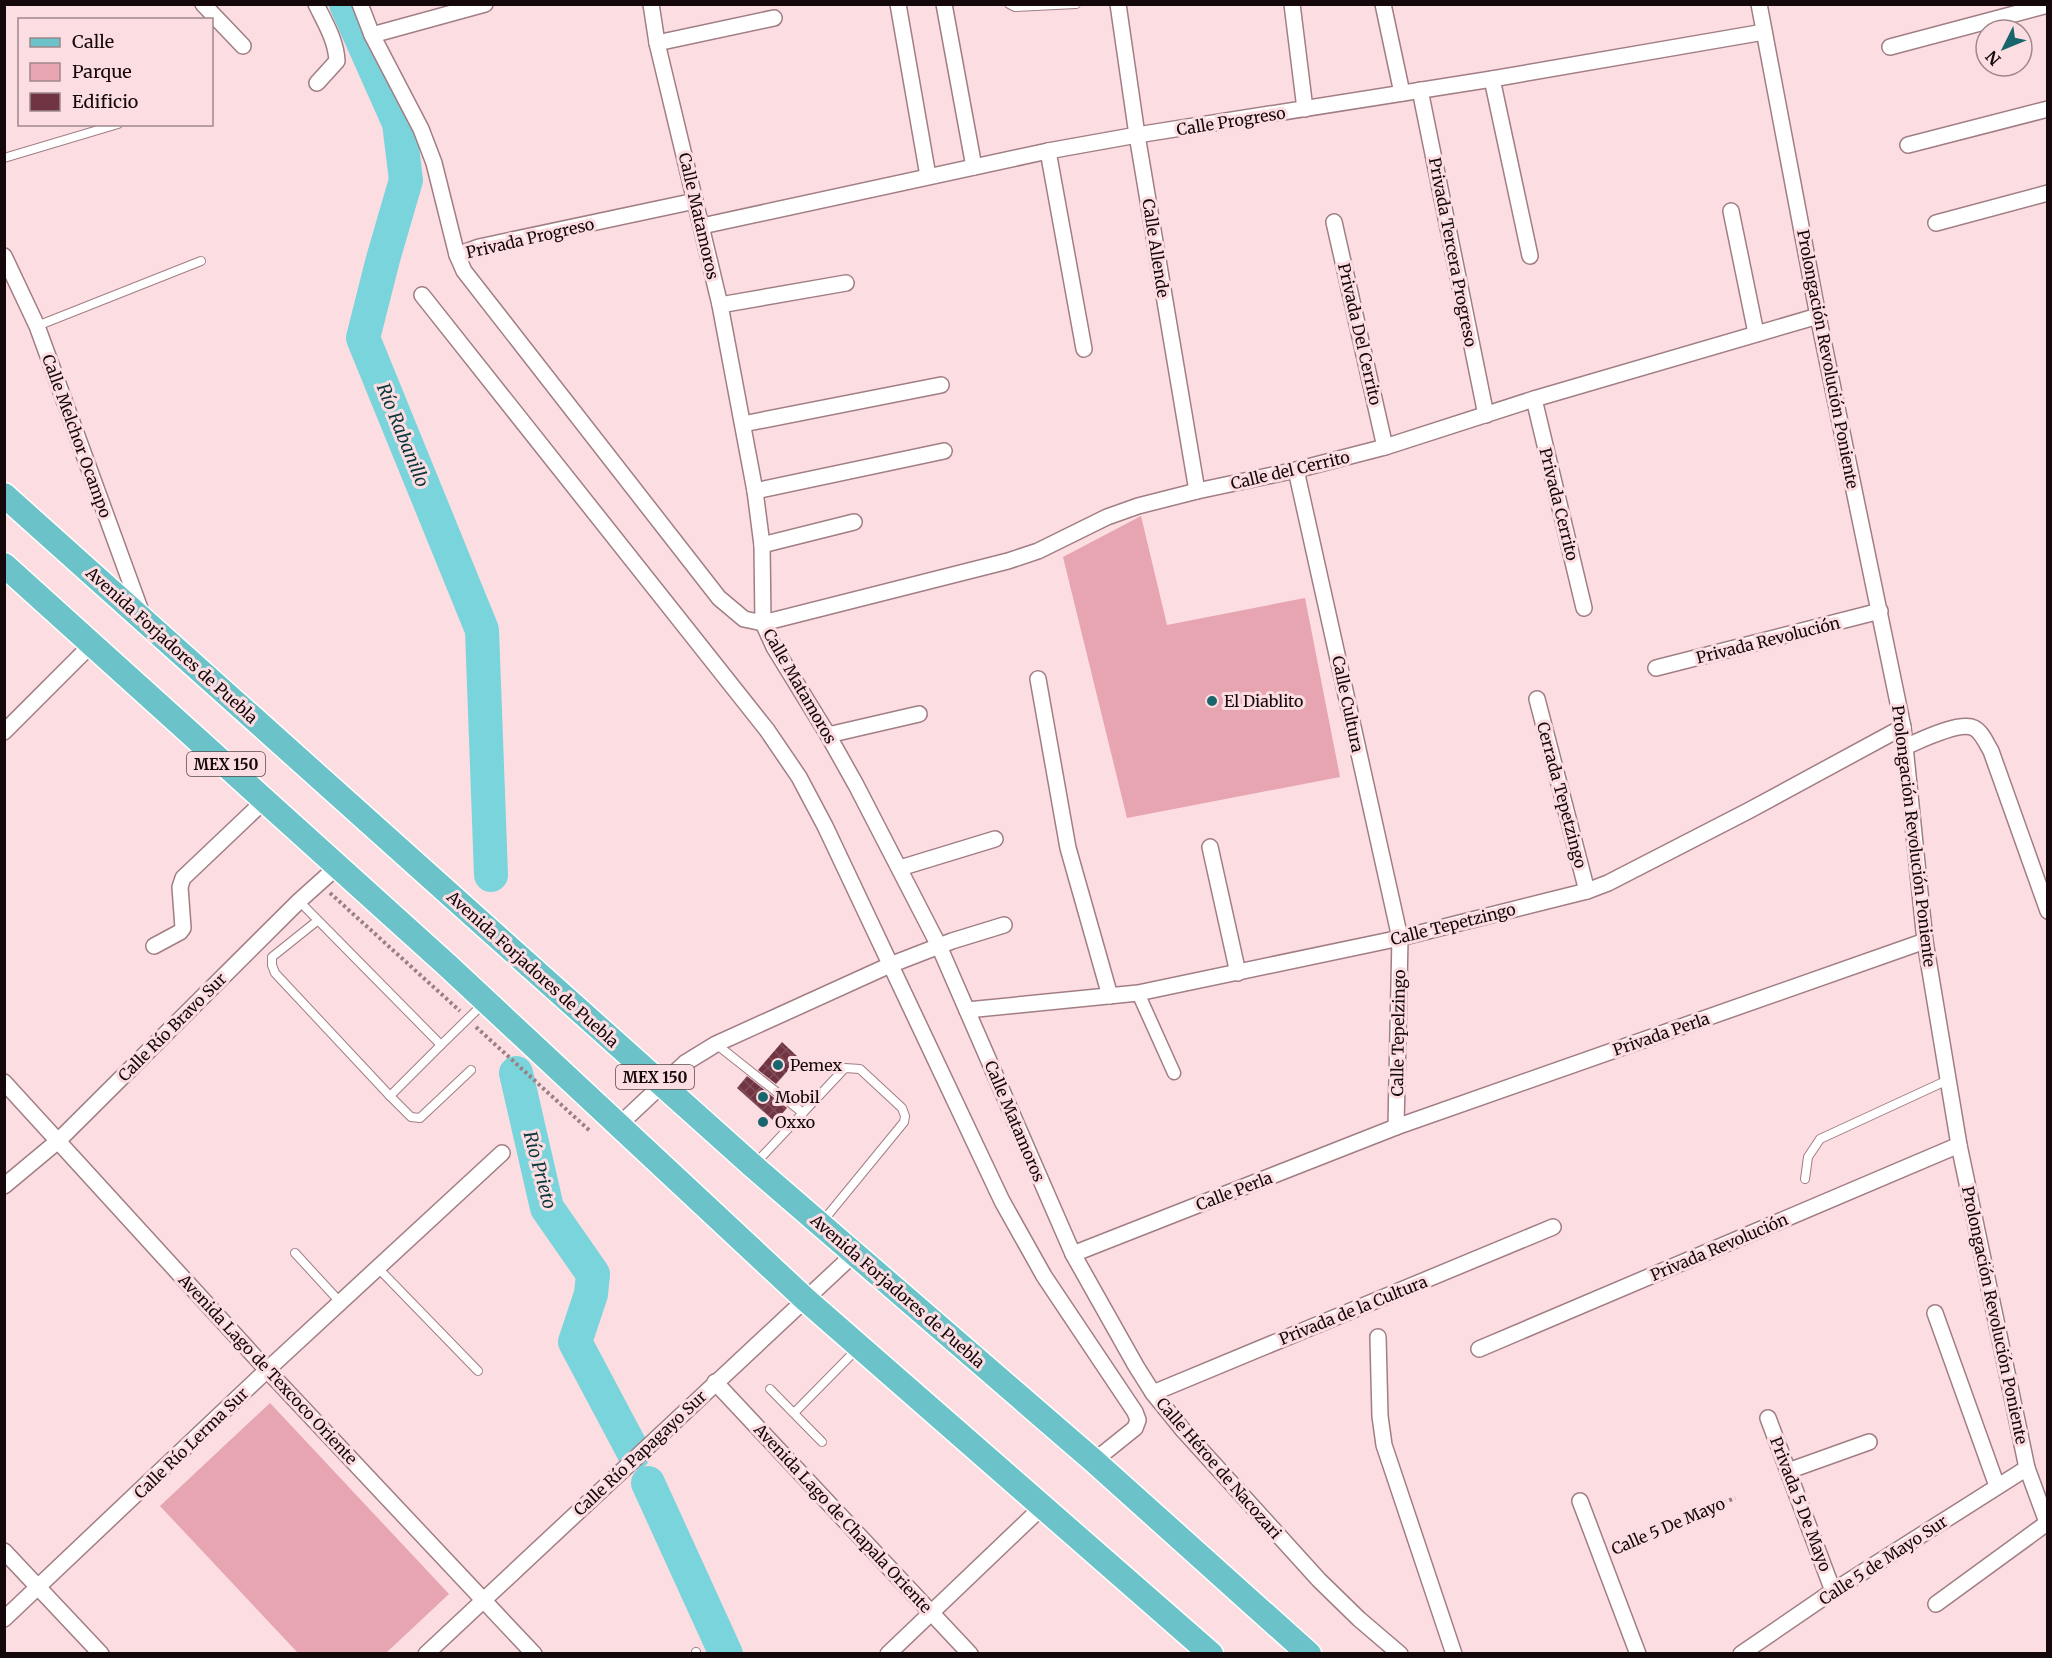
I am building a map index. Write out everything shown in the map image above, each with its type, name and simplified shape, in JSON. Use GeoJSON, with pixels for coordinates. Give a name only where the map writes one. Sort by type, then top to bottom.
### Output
{"type":"FeatureCollection","features":[{"type":"Feature","properties":{"kind":"main road","name":"Avenida Forjadores de Puebla"},"geometry":{"type":"LineString","coordinates":[[4,495],[753,1166],[1094,1461],[1309,1653]]}},
{"type":"Feature","properties":{"kind":"main road","name":"MEX 150"},"geometry":{"type":"LineString","coordinates":[[4,565],[338,866],[805,1299],[1211,1653]]}},
{"type":"Feature","properties":{"kind":"street"},"geometry":{"type":"LineString","coordinates":[[202,4],[243,46]]}},
{"type":"Feature","properties":{"kind":"street"},"geometry":{"type":"LineString","coordinates":[[316,4],[333,37],[337,61],[316,83]]}},
{"type":"Feature","properties":{"kind":"street","name":"Privada Progreso"},"geometry":{"type":"LineString","coordinates":[[360,4],[372,35],[421,129],[434,163],[457,255],[479,247],[695,201]]}},
{"type":"Feature","properties":{"kind":"street"},"geometry":{"type":"LineString","coordinates":[[372,35],[485,4]]}},
{"type":"Feature","properties":{"kind":"street","name":"Calle Matamoros"},"geometry":{"type":"LineString","coordinates":[[651,4],[657,43],[720,305],[755,491],[762,545],[763,623],[774,647],[828,735],[939,946],[1073,1254]]}},
{"type":"Feature","properties":{"kind":"street"},"geometry":{"type":"LineString","coordinates":[[898,4],[928,176]]}},
{"type":"Feature","properties":{"kind":"street"},"geometry":{"type":"LineString","coordinates":[[944,4],[974,167]]}},
{"type":"Feature","properties":{"kind":"street","name":"Calle Allende"},"geometry":{"type":"LineString","coordinates":[[1118,4],[1137,135],[1197,491]]}},
{"type":"Feature","properties":{"kind":"street"},"geometry":{"type":"LineString","coordinates":[[1292,4],[1305,110]]}},
{"type":"Feature","properties":{"kind":"street"},"geometry":{"type":"LineString","coordinates":[[1383,4],[1402,93]]}},
{"type":"Feature","properties":{"kind":"street","name":"Prolongación Revolución Poniente"},"geometry":{"type":"LineString","coordinates":[[1759,4],[1818,316],[1907,746],[1925,940],[1950,1079],[1959,1145],[2028,1468],[2047,1524]]}},
{"type":"Feature","properties":{"kind":"street"},"geometry":{"type":"LineString","coordinates":[[1890,46],[2048,5]]}},
{"type":"Feature","properties":{"kind":"street"},"geometry":{"type":"LineString","coordinates":[[657,43],[774,18]]}},
{"type":"Feature","properties":{"kind":"street","name":"Calle Progreso"},"geometry":{"type":"LineString","coordinates":[[702,226],[928,176],[1137,135],[1492,80],[1764,32]]}},
{"type":"Feature","properties":{"kind":"street"},"geometry":{"type":"LineString","coordinates":[[1492,80],[1530,256]]}},
{"type":"Feature","properties":{"kind":"street","name":"Privada Tercera Progreso"},"geometry":{"type":"LineString","coordinates":[[1420,90],[1486,415]]}},
{"type":"Feature","properties":{"kind":"street"},"geometry":{"type":"LineString","coordinates":[[1908,145],[2048,109]]}},
{"type":"Feature","properties":{"kind":"street"},"geometry":{"type":"LineString","coordinates":[[1048,152],[1084,349]]}},
{"type":"Feature","properties":{"kind":"street"},"geometry":{"type":"LineString","coordinates":[[1936,223],[2048,193]]}},
{"type":"Feature","properties":{"kind":"street"},"geometry":{"type":"LineString","coordinates":[[1731,212],[1756,333]]}},
{"type":"Feature","properties":{"kind":"street","name":"Privada Del Cerrito"},"geometry":{"type":"LineString","coordinates":[[1334,222],[1385,447]]}},
{"type":"Feature","properties":{"kind":"street"},"geometry":{"type":"LineString","coordinates":[[457,255],[472,280],[719,598],[744,618],[763,623]]}},
{"type":"Feature","properties":{"kind":"street","name":"Calle Melchor Ocampo"},"geometry":{"type":"LineString","coordinates":[[4,256],[36,326],[144,619]]}},
{"type":"Feature","properties":{"kind":"street"},"geometry":{"type":"LineString","coordinates":[[720,305],[846,283]]}},
{"type":"Feature","properties":{"kind":"street"},"geometry":{"type":"LineString","coordinates":[[422,295],[767,730],[799,777],[825,826],[1002,1202],[1044,1276],[1135,1412],[1138,1420],[1135,1428],[1094,1461]]}},
{"type":"Feature","properties":{"kind":"street","name":"Calle del Cerrito"},"geometry":{"type":"LineString","coordinates":[[763,623],[1008,561],[1038,551],[1107,517],[1138,506],[1385,447],[1534,399],[1818,316]]}},
{"type":"Feature","properties":{"kind":"street"},"geometry":{"type":"LineString","coordinates":[[742,424],[941,385]]}},
{"type":"Feature","properties":{"kind":"street","name":"Privada Cerrito"},"geometry":{"type":"LineString","coordinates":[[1534,399],[1584,608]]}},
{"type":"Feature","properties":{"kind":"street"},"geometry":{"type":"LineString","coordinates":[[755,491],[944,451]]}},
{"type":"Feature","properties":{"kind":"street","name":"Calle Cultura"},"geometry":{"type":"LineString","coordinates":[[1296,470],[1400,938]]}},
{"type":"Feature","properties":{"kind":"street"},"geometry":{"type":"LineString","coordinates":[[762,545],[854,522]]}},
{"type":"Feature","properties":{"kind":"street","name":"Privada Revolución"},"geometry":{"type":"LineString","coordinates":[[1656,668],[1880,611]]}},
{"type":"Feature","properties":{"kind":"street"},"geometry":{"type":"LineString","coordinates":[[4,732],[93,643]]}},
{"type":"Feature","properties":{"kind":"street"},"geometry":{"type":"LineString","coordinates":[[1038,679],[1068,849],[1110,996]]}},
{"type":"Feature","properties":{"kind":"street","name":"Cerrada Tepetzingo"},"geometry":{"type":"LineString","coordinates":[[1537,699],[1587,891]]}},
{"type":"Feature","properties":{"kind":"street"},"geometry":{"type":"LineString","coordinates":[[828,735],[920,714]]}},
{"type":"Feature","properties":{"kind":"street"},"geometry":{"type":"LineString","coordinates":[[1907,746],[1960,726],[1974,728],[1983,737],[1990,750],[2048,910]]}},
{"type":"Feature","properties":{"kind":"street","name":"Calle Tepetzingo"},"geometry":{"type":"LineString","coordinates":[[967,1010],[1138,993],[1400,938],[1587,891],[1608,883],[1748,811],[1903,727]]}},
{"type":"Feature","properties":{"kind":"street"},"geometry":{"type":"LineString","coordinates":[[154,946],[180,932],[183,928],[180,887],[183,878],[265,800]]}},
{"type":"Feature","properties":{"kind":"street"},"geometry":{"type":"LineString","coordinates":[[900,868],[995,839]]}},
{"type":"Feature","properties":{"kind":"street"},"geometry":{"type":"LineString","coordinates":[[1210,847],[1238,973]]}},
{"type":"Feature","properties":{"kind":"street","name":"Calle Río Bravo Sur"},"geometry":{"type":"LineString","coordinates":[[4,1186],[58,1141],[299,901],[338,866]]}},
{"type":"Feature","properties":{"kind":"street"},"geometry":{"type":"LineString","coordinates":[[618,1126],[685,1063],[717,1044],[890,965],[1004,925]]}},
{"type":"Feature","properties":{"kind":"street","name":"Calle Tepelzingo"},"geometry":{"type":"LineString","coordinates":[[1396,1127],[1400,938]]}},
{"type":"Feature","properties":{"kind":"street","name":"Privada Perla"},"geometry":{"type":"LineString","coordinates":[[1396,1127],[1925,940]]}},
{"type":"Feature","properties":{"kind":"street"},"geometry":{"type":"LineString","coordinates":[[1138,993],[1174,1074]]}},
{"type":"Feature","properties":{"kind":"street","name":"Avenida Lago de Texcoco Oriente"},"geometry":{"type":"LineString","coordinates":[[4,1082],[267,1371],[534,1653]]}},
{"type":"Feature","properties":{"kind":"street","name":"Calle Perla"},"geometry":{"type":"LineString","coordinates":[[1073,1254],[1396,1127]]}},
{"type":"Feature","properties":{"kind":"street","name":"Privada Revolución"},"geometry":{"type":"LineString","coordinates":[[1479,1349],[1959,1145]]}},
{"type":"Feature","properties":{"kind":"street","name":"Calle Río Lerma Sur"},"geometry":{"type":"LineString","coordinates":[[4,1619],[340,1302],[502,1153]]}},
{"type":"Feature","properties":{"kind":"street","name":"Privada de la Cultura"},"geometry":{"type":"LineString","coordinates":[[1153,1393],[1553,1227]]}},
{"type":"Feature","properties":{"kind":"street","name":"Calle Río Papagayo Sur"},"geometry":{"type":"LineString","coordinates":[[426,1653],[854,1254]]}},
{"type":"Feature","properties":{"kind":"street","name":"Calle Héroe de Nacozari"},"geometry":{"type":"LineString","coordinates":[[1073,1254],[1153,1393],[1183,1430],[1319,1580],[1359,1619],[1400,1653]]}},
{"type":"Feature","properties":{"kind":"street"},"geometry":{"type":"LineString","coordinates":[[1935,1313],[1997,1486]]}},
{"type":"Feature","properties":{"kind":"street"},"geometry":{"type":"LineString","coordinates":[[1378,1337],[1380,1416],[1384,1445],[1454,1653]]}},
{"type":"Feature","properties":{"kind":"street","name":"Avenida Lago de Chapala Oriente"},"geometry":{"type":"LineString","coordinates":[[715,1382],[970,1653]]}},
{"type":"Feature","properties":{"kind":"street","name":"Privada 5 De Mayo"},"geometry":{"type":"LineString","coordinates":[[1768,1418],[1833,1591]]}},
{"type":"Feature","properties":{"kind":"street"},"geometry":{"type":"LineString","coordinates":[[1788,1471],[1869,1442]]}},
{"type":"Feature","properties":{"kind":"street","name":"Calle 5 de Mayo Sur"},"geometry":{"type":"LineString","coordinates":[[1741,1653],[1833,1591],[2028,1468]]}},
{"type":"Feature","properties":{"kind":"street"},"geometry":{"type":"LineString","coordinates":[[1580,1501],[1638,1653]]}},
{"type":"Feature","properties":{"kind":"street"},"geometry":{"type":"LineString","coordinates":[[888,1653],[1042,1507]]}},
{"type":"Feature","properties":{"kind":"street"},"geometry":{"type":"LineString","coordinates":[[1936,1604],[2047,1524]]}},
{"type":"Feature","properties":{"kind":"street"},"geometry":{"type":"LineString","coordinates":[[4,1551],[101,1653]]}},
{"type":"Feature","properties":{"kind":"lane"},"geometry":{"type":"LineString","coordinates":[[1009,4],[1015,7],[1076,4]]}},
{"type":"Feature","properties":{"kind":"lane"},"geometry":{"type":"LineString","coordinates":[[4,158],[111,126]]}},
{"type":"Feature","properties":{"kind":"lane"},"geometry":{"type":"LineString","coordinates":[[36,326],[201,261]]}},
{"type":"Feature","properties":{"kind":"lane"},"geometry":{"type":"LineString","coordinates":[[299,901],[441,1046]]}},
{"type":"Feature","properties":{"kind":"lane"},"geometry":{"type":"LineString","coordinates":[[317,921],[272,957],[275,973],[411,1118],[420,1118],[471,1070]]}},
{"type":"Feature","properties":{"kind":"lane"},"geometry":{"type":"LineString","coordinates":[[390,1096],[485,1002]]}},
{"type":"Feature","properties":{"kind":"lane"},"geometry":{"type":"LineString","coordinates":[[717,1044],[803,1113]]}},
{"type":"Feature","properties":{"kind":"lane"},"geometry":{"type":"LineString","coordinates":[[753,1166],[845,1068],[860,1069],[902,1108],[905,1116],[904,1122],[820,1224]]}},
{"type":"Feature","properties":{"kind":"lane"},"geometry":{"type":"LineString","coordinates":[[1805,1179],[1808,1157],[1820,1139],[1950,1079]]}},
{"type":"Feature","properties":{"kind":"lane"},"geometry":{"type":"LineString","coordinates":[[294,1253],[340,1302]]}},
{"type":"Feature","properties":{"kind":"lane"},"geometry":{"type":"LineString","coordinates":[[378,1268],[478,1371]]}},
{"type":"Feature","properties":{"kind":"lane"},"geometry":{"type":"LineString","coordinates":[[794,1413],[860,1347]]}},
{"type":"Feature","properties":{"kind":"lane"},"geometry":{"type":"LineString","coordinates":[[770,1389],[822,1442]]}},
{"type":"Feature","properties":{"kind":"path","name":"Calle 5 De Mayo"},"geometry":{"type":"LineString","coordinates":[[1601,1554],[1735,1498]]}},
{"type":"Feature","properties":{"kind":"green space","name":"El Diablito"},"geometry":{"type":"Polygon","coordinates":[[[1141,516],[1167,625],[1305,598],[1340,777],[1127,818],[1063,557],[1141,516]]]}},
{"type":"Feature","properties":{"kind":"green space"},"geometry":{"type":"Polygon","coordinates":[[[270,1403],[449,1594],[386,1653],[298,1653],[160,1506],[270,1403]]]}},
{"type":"Feature","properties":{"kind":"building","name":"Pemex"},"geometry":{"type":"Polygon","coordinates":[[[782,1042],[799,1058],[776,1084],[758,1070],[782,1042]]]}},
{"type":"Feature","properties":{"kind":"building","name":"Mobil"},"geometry":{"type":"Polygon","coordinates":[[[747,1076],[787,1108],[775,1122],[737,1088],[747,1076]]]}},
{"type":"Feature","properties":{"kind":"waterway","name":"Río Rabanillo"},"geometry":{"type":"LineString","coordinates":[[346,4],[399,123],[406,180],[363,338],[482,630],[491,875]]}},
{"type":"Feature","properties":{"kind":"waterway","name":"Río Prieto"},"geometry":{"type":"LineString","coordinates":[[516,1073],[547,1208],[593,1274],[591,1294],[575,1342],[634,1453]]}},
{"type":"Feature","properties":{"kind":"waterway","name":"Río Prieto"},"geometry":{"type":"LineString","coordinates":[[648,1483],[726,1654]]}},
{"type":"Feature","properties":{"kind":"place","name":"El Diablito"},"geometry":{"type":"Point","coordinates":[1212,701]}},
{"type":"Feature","properties":{"kind":"place","name":"Pemex"},"geometry":{"type":"Point","coordinates":[778,1065]}},
{"type":"Feature","properties":{"kind":"place","name":"Mobil"},"geometry":{"type":"Point","coordinates":[763,1097]}},
{"type":"Feature","properties":{"kind":"place","name":"Oxxo"},"geometry":{"type":"Point","coordinates":[763,1122]}}]}
